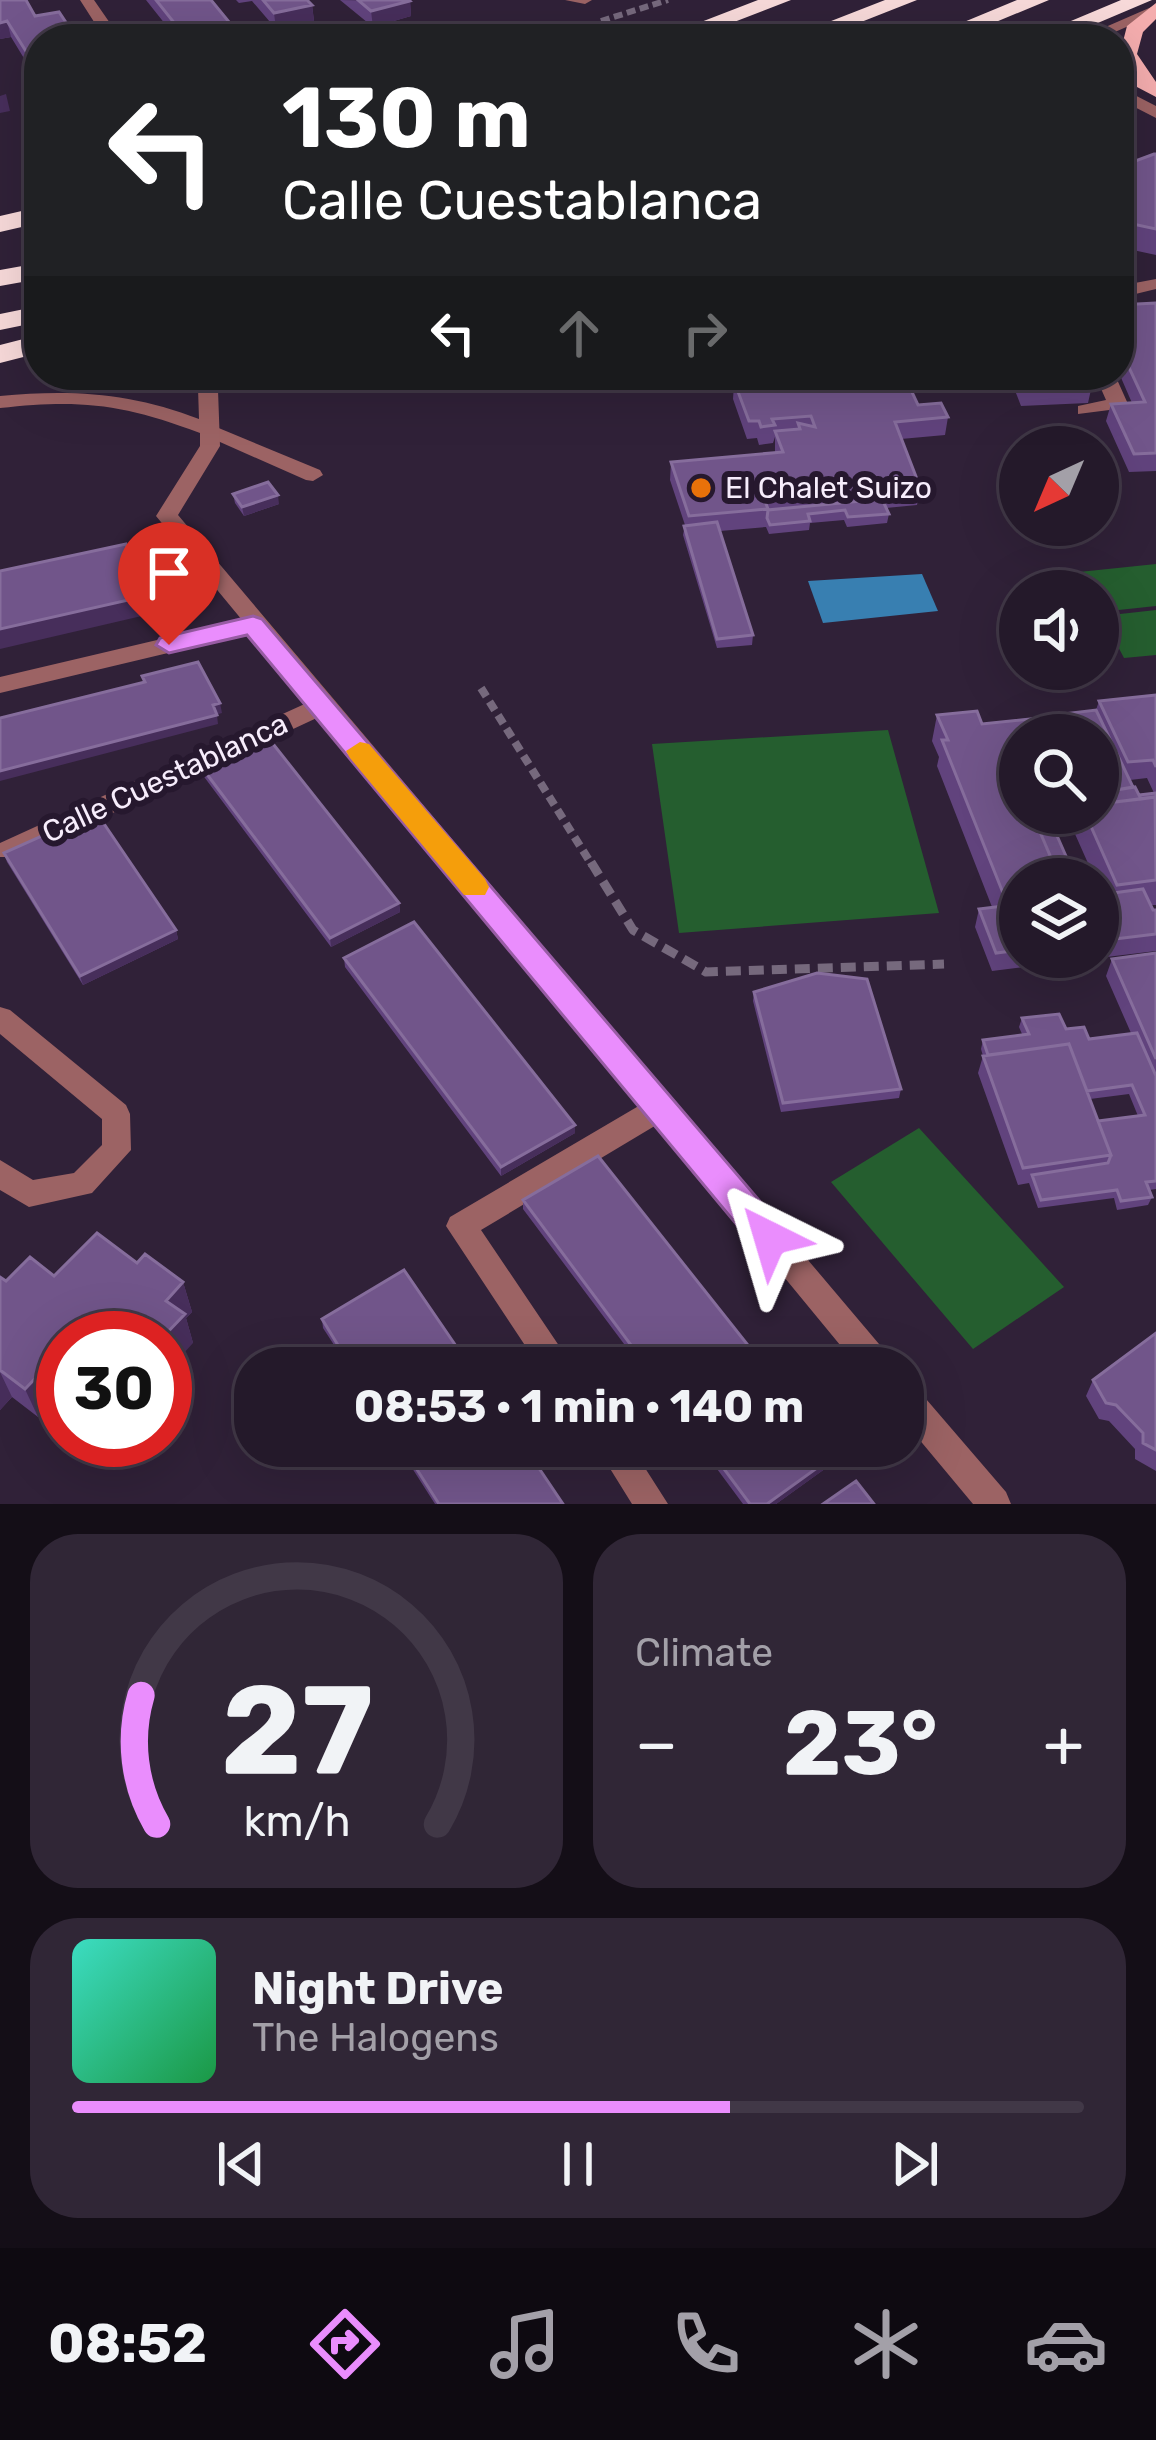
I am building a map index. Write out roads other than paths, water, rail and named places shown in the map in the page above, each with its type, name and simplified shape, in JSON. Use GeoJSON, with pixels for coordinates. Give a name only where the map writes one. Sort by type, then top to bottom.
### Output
{"type":"FeatureCollection","features":[{"type":"Feature","properties":{"kind":"highway"},"geometry":{"type":"LineString","coordinates":[[711,24],[780,0]]}},
{"type":"Feature","properties":{"kind":"highway"},"geometry":{"type":"LineString","coordinates":[[838,24],[906,0]]}},
{"type":"Feature","properties":{"kind":"highway"},"geometry":{"type":"LineString","coordinates":[[974,24],[1039,0]]}},
{"type":"Feature","properties":{"kind":"highway"},"geometry":{"type":"LineString","coordinates":[[1078,24],[1141,0]]}},
{"type":"Feature","properties":{"kind":"main road"},"geometry":{"type":"LineString","coordinates":[[1134,30],[1156,9]]}},
{"type":"Feature","properties":{"kind":"main road"},"geometry":{"type":"LineString","coordinates":[[1134,66],[1156,92]]}},
{"type":"Feature","properties":{"kind":"street"},"geometry":{"type":"LineString","coordinates":[[572,0],[585,0]]}},
{"type":"Feature","properties":{"kind":"street"},"geometry":{"type":"LineString","coordinates":[[1121,24],[1156,9]]}},
{"type":"Feature","properties":{"kind":"street"},"geometry":{"type":"LineString","coordinates":[[208,390],[209,430]]}},
{"type":"Feature","properties":{"kind":"street"},"geometry":{"type":"LineString","coordinates":[[1085,410],[1118,404],[1112,390]]}},
{"type":"Feature","properties":{"kind":"street"},"geometry":{"type":"LineString","coordinates":[[0,402],[70,394],[129,398],[313,475]]}},
{"type":"Feature","properties":{"kind":"street","name":"Calle Cuestablanca"},"geometry":{"type":"LineString","coordinates":[[209,430],[209,446],[167,517],[861,1347]]}},
{"type":"Feature","properties":{"kind":"street"},"geometry":{"type":"LineString","coordinates":[[0,685],[253,625]]}},
{"type":"Feature","properties":{"kind":"street","name":"Calle Cuestablanca"},"geometry":{"type":"LineString","coordinates":[[9,850],[322,706]]}},
{"type":"Feature","properties":{"kind":"street"},"geometry":{"type":"LineString","coordinates":[[0,1018],[116,1114],[117,1150],[82,1184],[28,1194],[0,1173]]}},
{"type":"Feature","properties":{"kind":"street"},"geometry":{"type":"LineString","coordinates":[[544,1347],[461,1226],[660,1108]]}},
{"type":"Feature","properties":{"kind":"street"},"geometry":{"type":"LineString","coordinates":[[924,1421],[994,1504]]}},
{"type":"Feature","properties":{"kind":"street"},"geometry":{"type":"LineString","coordinates":[[626,1467],[651,1504]]}},
{"type":"Feature","properties":{"kind":"water"},"geometry":{"type":"Polygon","coordinates":[[[922,574],[938,611],[823,623],[808,581],[922,574]]]}},
{"type":"Feature","properties":{"kind":"place","name":"El Chalet Suizo"},"geometry":{"type":"Point","coordinates":[701,488]}}]}
